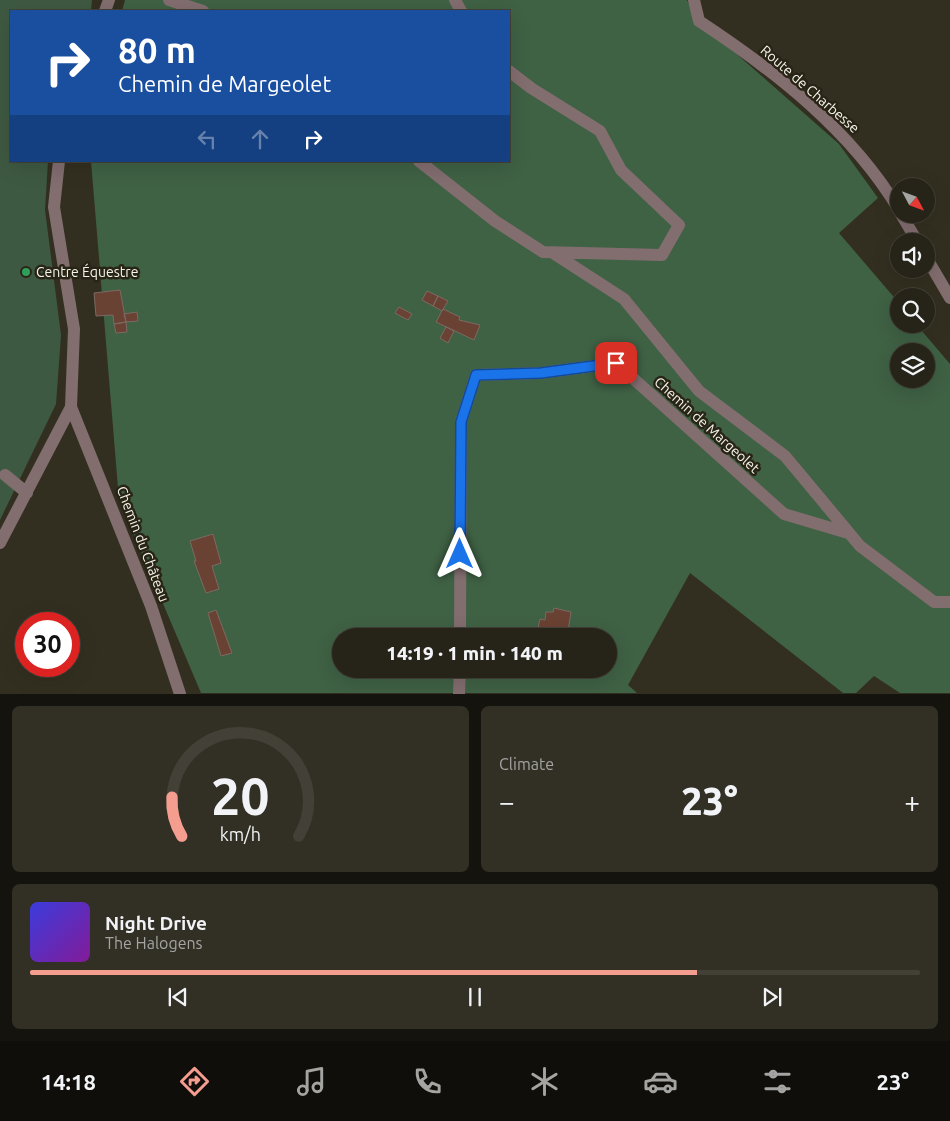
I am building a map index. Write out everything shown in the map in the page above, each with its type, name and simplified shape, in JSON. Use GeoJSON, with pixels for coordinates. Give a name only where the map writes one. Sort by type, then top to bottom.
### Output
{"type":"FeatureCollection","features":[{"type":"Feature","properties":{"kind":"street"},"geometry":{"type":"LineString","coordinates":[[169,0],[200,10]]}},
{"type":"Feature","properties":{"kind":"street","name":"Route de Charbesse"},"geometry":{"type":"LineString","coordinates":[[694,0],[699,21],[744,51],[843,135],[890,195]]}},
{"type":"Feature","properties":{"kind":"street"},"geometry":{"type":"LineString","coordinates":[[420,162],[495,221],[543,252],[662,255],[679,224],[621,170],[600,131],[531,88],[510,72]]}},
{"type":"Feature","properties":{"kind":"street"},"geometry":{"type":"LineString","coordinates":[[0,543],[71,407],[74,330],[54,207],[59,162]]}},
{"type":"Feature","properties":{"kind":"street"},"geometry":{"type":"LineString","coordinates":[[553,253],[624,299],[699,391],[785,456],[860,546],[934,602],[950,602]]}},
{"type":"Feature","properties":{"kind":"street"},"geometry":{"type":"LineString","coordinates":[[935,272],[950,298]]}},
{"type":"Feature","properties":{"kind":"street","name":"Chemin de Margeolet"},"geometry":{"type":"LineString","coordinates":[[460,628],[461,422],[476,375],[541,373],[616,363],[784,514],[848,533]]}},
{"type":"Feature","properties":{"kind":"street","name":"Chemin du Château"},"geometry":{"type":"LineString","coordinates":[[71,407],[151,606],[180,694]]}},
{"type":"Feature","properties":{"kind":"street"},"geometry":{"type":"LineString","coordinates":[[5,475],[27,493]]}},
{"type":"Feature","properties":{"kind":"street"},"geometry":{"type":"LineString","coordinates":[[459,694],[460,678]]}},
{"type":"Feature","properties":{"kind":"green space","name":"Centre Équestre"},"geometry":{"type":"Polygon","coordinates":[[[0,0],[92,0],[91,10],[10,10],[10,162],[48,162],[45,210],[61,335],[56,404],[0,520],[0,0]]]}},
{"type":"Feature","properties":{"kind":"green space"},"geometry":{"type":"Polygon","coordinates":[[[125,0],[687,0],[699,21],[839,144],[878,198],[839,233],[890,292],[890,333],[924,333],[932,343],[890,343],[890,388],[935,388],[935,346],[950,364],[950,693],[900,693],[874,676],[856,693],[843,693],[690,573],[628,685],[637,693],[201,693],[119,500],[91,162],[510,162],[510,10],[122,10],[125,0]]]}},
{"type":"Feature","properties":{"kind":"building"},"geometry":{"type":"Polygon","coordinates":[[[120,290],[126,322],[114,324],[113,315],[96,316],[94,293],[120,290]]]}},
{"type":"Feature","properties":{"kind":"building"},"geometry":{"type":"Polygon","coordinates":[[[427,291],[438,296],[433,306],[422,300],[427,291]]]}},
{"type":"Feature","properties":{"kind":"building"},"geometry":{"type":"Polygon","coordinates":[[[438,296],[448,301],[442,311],[433,306],[438,296]]]}},
{"type":"Feature","properties":{"kind":"building"},"geometry":{"type":"Polygon","coordinates":[[[399,307],[412,314],[408,320],[395,313],[399,307]]]}},
{"type":"Feature","properties":{"kind":"building"},"geometry":{"type":"Polygon","coordinates":[[[443,309],[460,317],[459,320],[480,325],[474,340],[436,322],[443,309]]]}},
{"type":"Feature","properties":{"kind":"building"},"geometry":{"type":"Polygon","coordinates":[[[137,312],[138,321],[126,322],[124,314],[137,312]]]}},
{"type":"Feature","properties":{"kind":"building"},"geometry":{"type":"Polygon","coordinates":[[[126,322],[127,332],[116,333],[114,324],[126,322]]]}},
{"type":"Feature","properties":{"kind":"building"},"geometry":{"type":"Polygon","coordinates":[[[446,327],[454,331],[448,343],[440,338],[446,327]]]}},
{"type":"Feature","properties":{"kind":"building"},"geometry":{"type":"Polygon","coordinates":[[[213,534],[221,563],[212,566],[219,589],[206,593],[194,561],[196,561],[190,541],[213,534]]]}},
{"type":"Feature","properties":{"kind":"building"},"geometry":{"type":"Polygon","coordinates":[[[554,608],[571,612],[568,628],[538,628],[540,619],[545,620],[546,612],[553,612],[554,608]]]}},
{"type":"Feature","properties":{"kind":"building"},"geometry":{"type":"Polygon","coordinates":[[[216,610],[232,653],[221,656],[208,613],[216,610]]]}},
{"type":"Feature","properties":{"kind":"place","name":"Centre Équestre"},"geometry":{"type":"Point","coordinates":[26,272]}},
{"type":"Feature","properties":{"kind":"route"},"geometry":{"type":"LineString","coordinates":[[460,554],[461,422],[476,375],[541,373],[616,363]]}}]}
